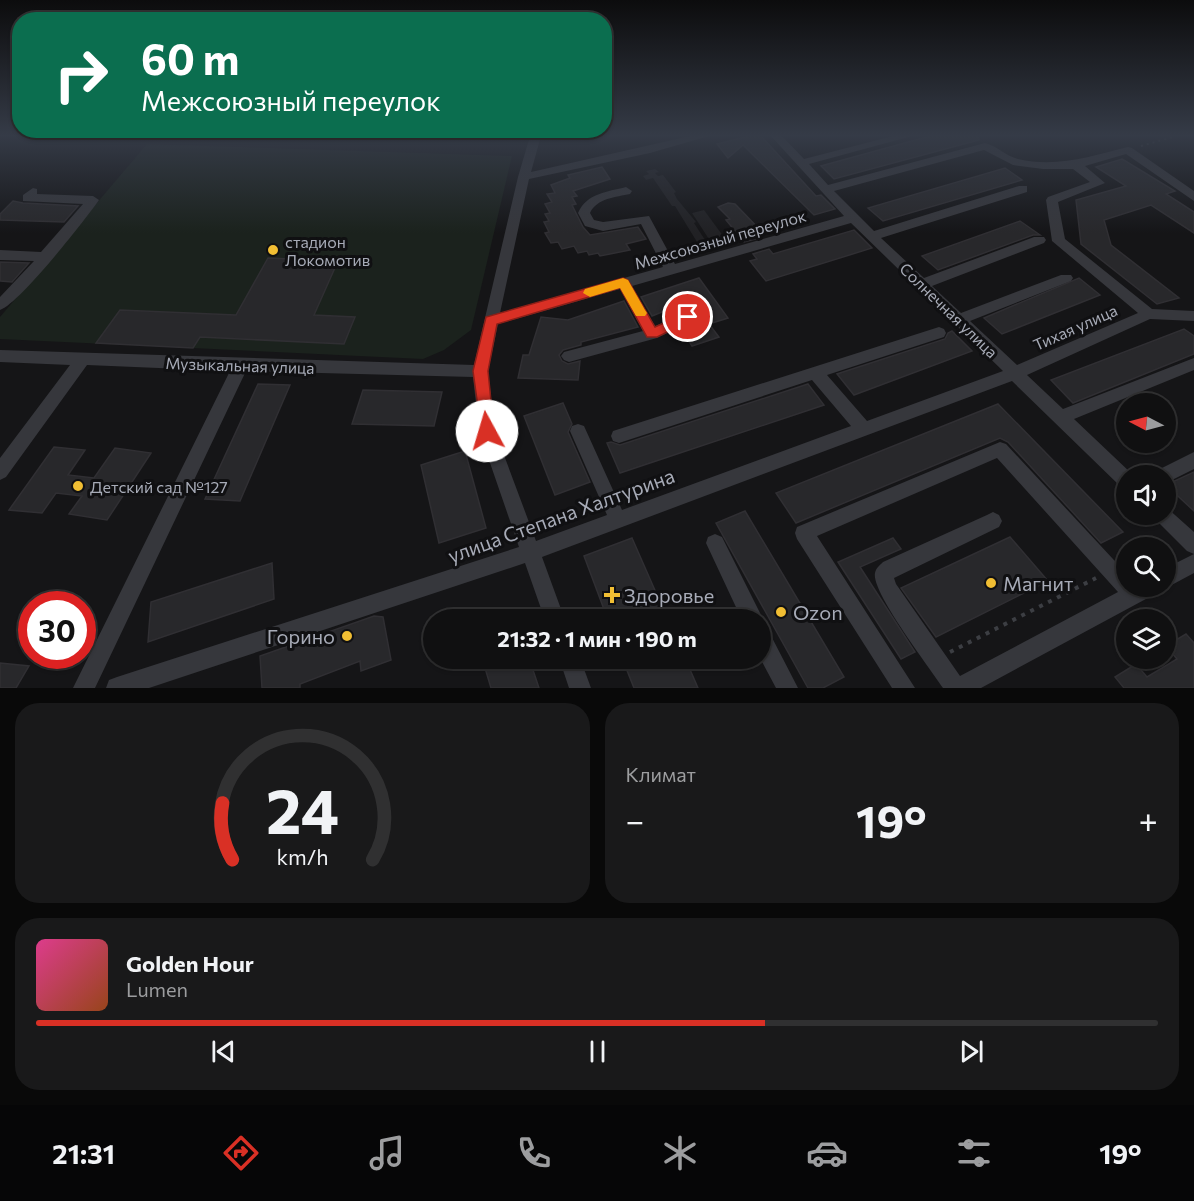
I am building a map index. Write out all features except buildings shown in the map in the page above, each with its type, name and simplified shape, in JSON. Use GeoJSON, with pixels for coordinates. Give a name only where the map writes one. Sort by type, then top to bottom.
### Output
{"type":"FeatureCollection","features":[{"type":"Feature","properties":{"kind":"street"},"geometry":{"type":"LineString","coordinates":[[527,168],[480,371],[487,431],[551,609]]}},
{"type":"Feature","properties":{"kind":"street"},"geometry":{"type":"LineString","coordinates":[[524,177],[566,168]]}},
{"type":"Feature","properties":{"kind":"street","name":"Солнечная улица"},"geometry":{"type":"LineString","coordinates":[[806,168],[853,218],[1116,470]]}},
{"type":"Feature","properties":{"kind":"street"},"geometry":{"type":"LineString","coordinates":[[826,189],[903,168]]}},
{"type":"Feature","properties":{"kind":"street"},"geometry":{"type":"LineString","coordinates":[[1081,168],[1099,183],[1052,200],[1059,241],[1149,314],[1194,316]]}},
{"type":"Feature","properties":{"kind":"street"},"geometry":{"type":"LineString","coordinates":[[1153,168],[1194,197]]}},
{"type":"Feature","properties":{"kind":"street"},"geometry":{"type":"LineString","coordinates":[[872,236],[1023,189]]}},
{"type":"Feature","properties":{"kind":"street"},"geometry":{"type":"LineString","coordinates":[[626,191],[594,200],[586,206],[584,213],[588,221],[593,226],[603,227],[645,219],[671,269]]}},
{"type":"Feature","properties":{"kind":"street"},"geometry":{"type":"LineString","coordinates":[[0,305],[45,257],[93,200],[27,198],[33,192]]}},
{"type":"Feature","properties":{"kind":"street","name":"Межсоюзный переулок"},"geometry":{"type":"LineString","coordinates":[[491,321],[853,218]]}},
{"type":"Feature","properties":{"kind":"street"},"geometry":{"type":"LineString","coordinates":[[922,284],[1039,240]]}},
{"type":"Feature","properties":{"kind":"street"},"geometry":{"type":"LineString","coordinates":[[0,255],[45,257]]}},
{"type":"Feature","properties":{"kind":"street"},"geometry":{"type":"LineString","coordinates":[[960,319],[1066,278]]}},
{"type":"Feature","properties":{"kind":"street"},"geometry":{"type":"LineString","coordinates":[[623,283],[652,334]]}},
{"type":"Feature","properties":{"kind":"street","name":"Тихая улица"},"geometry":{"type":"LineString","coordinates":[[1015,373],[1149,314]]}},
{"type":"Feature","properties":{"kind":"street"},"geometry":{"type":"LineString","coordinates":[[569,356],[652,334],[688,317]]}},
{"type":"Feature","properties":{"kind":"street"},"geometry":{"type":"LineString","coordinates":[[619,436],[939,333]]}},
{"type":"Feature","properties":{"kind":"street","name":"Музыкальная улица"},"geometry":{"type":"LineString","coordinates":[[0,356],[480,371]]}},
{"type":"Feature","properties":{"kind":"street"},"geometry":{"type":"LineString","coordinates":[[0,472],[81,360]]}},
{"type":"Feature","properties":{"kind":"street"},"geometry":{"type":"LineString","coordinates":[[1061,417],[1194,364]]}},
{"type":"Feature","properties":{"kind":"street"},"geometry":{"type":"LineString","coordinates":[[84,688],[241,365]]}},
{"type":"Feature","properties":{"kind":"street"},"geometry":{"type":"LineString","coordinates":[[816,373],[864,429]]}},
{"type":"Feature","properties":{"kind":"street","name":"улица Степана Халтурина"},"geometry":{"type":"LineString","coordinates":[[117,688],[531,552],[1015,373]]}},
{"type":"Feature","properties":{"kind":"street"},"geometry":{"type":"LineString","coordinates":[[578,431],[618,520]]}},
{"type":"Feature","properties":{"kind":"street"},"geometry":{"type":"LineString","coordinates":[[904,688],[804,533],[1000,449],[1116,573]]}},
{"type":"Feature","properties":{"kind":"street"},"geometry":{"type":"LineString","coordinates":[[1176,470],[1194,460]]}},
{"type":"Feature","properties":{"kind":"street"},"geometry":{"type":"LineString","coordinates":[[993,521],[890,568],[884,574],[887,588],[958,688],[1131,597]]}},
{"type":"Feature","properties":{"kind":"street"},"geometry":{"type":"LineString","coordinates":[[1173,525],[1194,545]]}},
{"type":"Feature","properties":{"kind":"street"},"geometry":{"type":"LineString","coordinates":[[715,543],[748,609]]}},
{"type":"Feature","properties":{"kind":"street"},"geometry":{"type":"LineString","coordinates":[[1176,573],[1194,563]]}},
{"type":"Feature","properties":{"kind":"street"},"geometry":{"type":"LineString","coordinates":[[771,657],[787,688]]}},
{"type":"Feature","properties":{"kind":"street"},"geometry":{"type":"LineString","coordinates":[[573,669],[580,688]]}},
{"type":"Feature","properties":{"kind":"path"},"geometry":{"type":"LineString","coordinates":[[936,659],[1111,570]]}},
{"type":"Feature","properties":{"kind":"shaded area","name":"стадион Локомотив"},"geometry":{"type":"Polygon","coordinates":[[[127,168],[509,168],[471,330],[444,350],[423,359],[0,339],[0,317],[127,168]]]}},
{"type":"Feature","properties":{"kind":"shaded area"},"geometry":{"type":"Polygon","coordinates":[[[655,169],[659,172],[655,173],[658,176],[663,175],[676,192],[674,193],[677,199],[696,222],[694,223],[705,240],[697,242],[675,206],[672,206],[653,178],[646,180],[643,176],[649,174],[646,171],[655,169]]]}},
{"type":"Feature","properties":{"kind":"shaded area"},"geometry":{"type":"Polygon","coordinates":[[[704,210],[729,244],[714,247],[692,213],[704,210]]]}},
{"type":"Feature","properties":{"kind":"slow traffic"},"geometry":{"type":"LineString","coordinates":[[590,293],[623,283],[640,313]]}},
{"type":"Feature","properties":{"kind":"place","name":"стадион Локомотив"},"geometry":{"type":"Point","coordinates":[273,250]}},
{"type":"Feature","properties":{"kind":"place","name":"Детский сад №127"},"geometry":{"type":"Point","coordinates":[78,486]}},
{"type":"Feature","properties":{"kind":"place","name":"Магнит"},"geometry":{"type":"Point","coordinates":[991,583]}},
{"type":"Feature","properties":{"kind":"place","name":"Здоровье"},"geometry":{"type":"Point","coordinates":[612,595]}},
{"type":"Feature","properties":{"kind":"place","name":"Ozon"},"geometry":{"type":"Point","coordinates":[781,612]}},
{"type":"Feature","properties":{"kind":"place","name":"Горино"},"geometry":{"type":"Point","coordinates":[347,636]}},
{"type":"Feature","properties":{"kind":"route"},"geometry":{"type":"LineString","coordinates":[[487,431],[480,371],[491,321],[623,283],[652,334],[688,317]]}}]}
